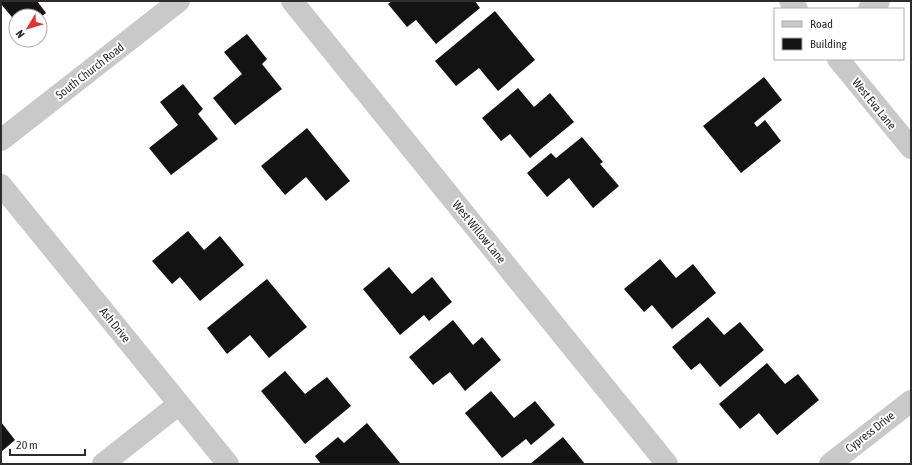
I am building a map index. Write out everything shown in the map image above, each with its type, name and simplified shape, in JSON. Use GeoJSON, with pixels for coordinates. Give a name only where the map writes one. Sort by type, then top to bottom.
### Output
{"type":"FeatureCollection","features":[{"type":"Feature","properties":{"kind":"street","name":"South Church Road"},"geometry":{"type":"LineString","coordinates":[[1,140],[179,1]]}},
{"type":"Feature","properties":{"kind":"street","name":"West Willow Lane"},"geometry":{"type":"LineString","coordinates":[[292,1],[667,464]]}},
{"type":"Feature","properties":{"kind":"street"},"geometry":{"type":"LineString","coordinates":[[871,8],[880,1]]}},
{"type":"Feature","properties":{"kind":"street","name":"West Eva Lane"},"geometry":{"type":"LineString","coordinates":[[839,60],[911,148]]}},
{"type":"Feature","properties":{"kind":"street","name":"Ash Drive"},"geometry":{"type":"LineString","coordinates":[[1,186],[228,464]]}},
{"type":"Feature","properties":{"kind":"street","name":"Cypress Drive"},"geometry":{"type":"LineString","coordinates":[[830,464],[911,401]]}},
{"type":"Feature","properties":{"kind":"street"},"geometry":{"type":"LineString","coordinates":[[103,464],[179,404]]}},
{"type":"Feature","properties":{"kind":"building"},"geometry":{"type":"Polygon","coordinates":[[[1,1],[37,1],[42,8],[8,8],[8,12],[1,4],[1,1]]]}},
{"type":"Feature","properties":{"kind":"building"},"geometry":{"type":"Polygon","coordinates":[[[392,1],[475,1],[480,8],[436,44],[416,20],[407,27],[388,4],[392,1]]]}},
{"type":"Feature","properties":{"kind":"building"},"geometry":{"type":"Polygon","coordinates":[[[495,11],[535,60],[498,91],[479,68],[456,86],[435,61],[495,11]]]}},
{"type":"Feature","properties":{"kind":"building"},"geometry":{"type":"Polygon","coordinates":[[[247,34],[267,59],[262,64],[282,89],[235,125],[213,98],[242,74],[224,52],[247,34]]]}},
{"type":"Feature","properties":{"kind":"building"},"geometry":{"type":"Polygon","coordinates":[[[764,77],[782,100],[754,123],[757,127],[765,120],[781,141],[741,173],[703,126],[764,77]]]}},
{"type":"Feature","properties":{"kind":"building"},"geometry":{"type":"Polygon","coordinates":[[[183,84],[203,109],[198,114],[218,139],[171,175],[149,148],[178,125],[160,102],[183,84]]]}},
{"type":"Feature","properties":{"kind":"building"},"geometry":{"type":"Polygon","coordinates":[[[518,88],[534,107],[550,93],[574,122],[530,158],[510,134],[501,141],[482,118],[518,88]]]}},
{"type":"Feature","properties":{"kind":"building"},"geometry":{"type":"Polygon","coordinates":[[[307,128],[350,181],[326,201],[306,177],[285,195],[261,166],[307,128]]]}},
{"type":"Feature","properties":{"kind":"building"},"geometry":{"type":"Polygon","coordinates":[[[582,137],[603,162],[600,164],[619,186],[593,208],[569,178],[547,197],[527,173],[551,153],[556,158],[582,137]]]}},
{"type":"Feature","properties":{"kind":"building"},"geometry":{"type":"Polygon","coordinates":[[[188,231],[204,250],[220,236],[244,265],[200,301],[180,277],[172,284],[152,261],[188,231]]]}},
{"type":"Feature","properties":{"kind":"building"},"geometry":{"type":"Polygon","coordinates":[[[660,259],[676,278],[693,264],[716,293],[672,329],[652,305],[644,312],[624,289],[660,259]]]}},
{"type":"Feature","properties":{"kind":"building"},"geometry":{"type":"Polygon","coordinates":[[[389,267],[412,294],[432,277],[452,302],[429,321],[424,315],[400,335],[363,289],[389,267]]]}},
{"type":"Feature","properties":{"kind":"building"},"geometry":{"type":"Polygon","coordinates":[[[267,279],[307,327],[269,358],[250,335],[227,354],[207,328],[267,279]]]}},
{"type":"Feature","properties":{"kind":"building"},"geometry":{"type":"Polygon","coordinates":[[[708,317],[724,335],[740,322],[764,350],[720,387],[700,363],[691,370],[672,347],[708,317]]]}},
{"type":"Feature","properties":{"kind":"building"},"geometry":{"type":"Polygon","coordinates":[[[453,320],[473,345],[482,337],[501,360],[465,391],[450,372],[433,385],[409,357],[453,320]]]}},
{"type":"Feature","properties":{"kind":"building"},"geometry":{"type":"Polygon","coordinates":[[[767,363],[785,384],[798,374],[819,400],[777,435],[759,413],[740,429],[719,404],[767,363]]]}},
{"type":"Feature","properties":{"kind":"building"},"geometry":{"type":"Polygon","coordinates":[[[285,371],[305,394],[327,377],[351,406],[305,444],[261,391],[285,371]]]}},
{"type":"Feature","properties":{"kind":"building"},"geometry":{"type":"Polygon","coordinates":[[[491,391],[514,418],[535,401],[555,425],[531,445],[526,439],[502,458],[465,413],[491,391]]]}},
{"type":"Feature","properties":{"kind":"building"},"geometry":{"type":"Polygon","coordinates":[[[1,422],[15,440],[1,452],[1,422]]]}},
{"type":"Feature","properties":{"kind":"building"},"geometry":{"type":"Polygon","coordinates":[[[367,423],[401,464],[321,464],[315,456],[338,437],[344,443],[367,423]]]}},
{"type":"Feature","properties":{"kind":"building"},"geometry":{"type":"Polygon","coordinates":[[[563,437],[585,464],[530,464],[563,437]]]}}]}
